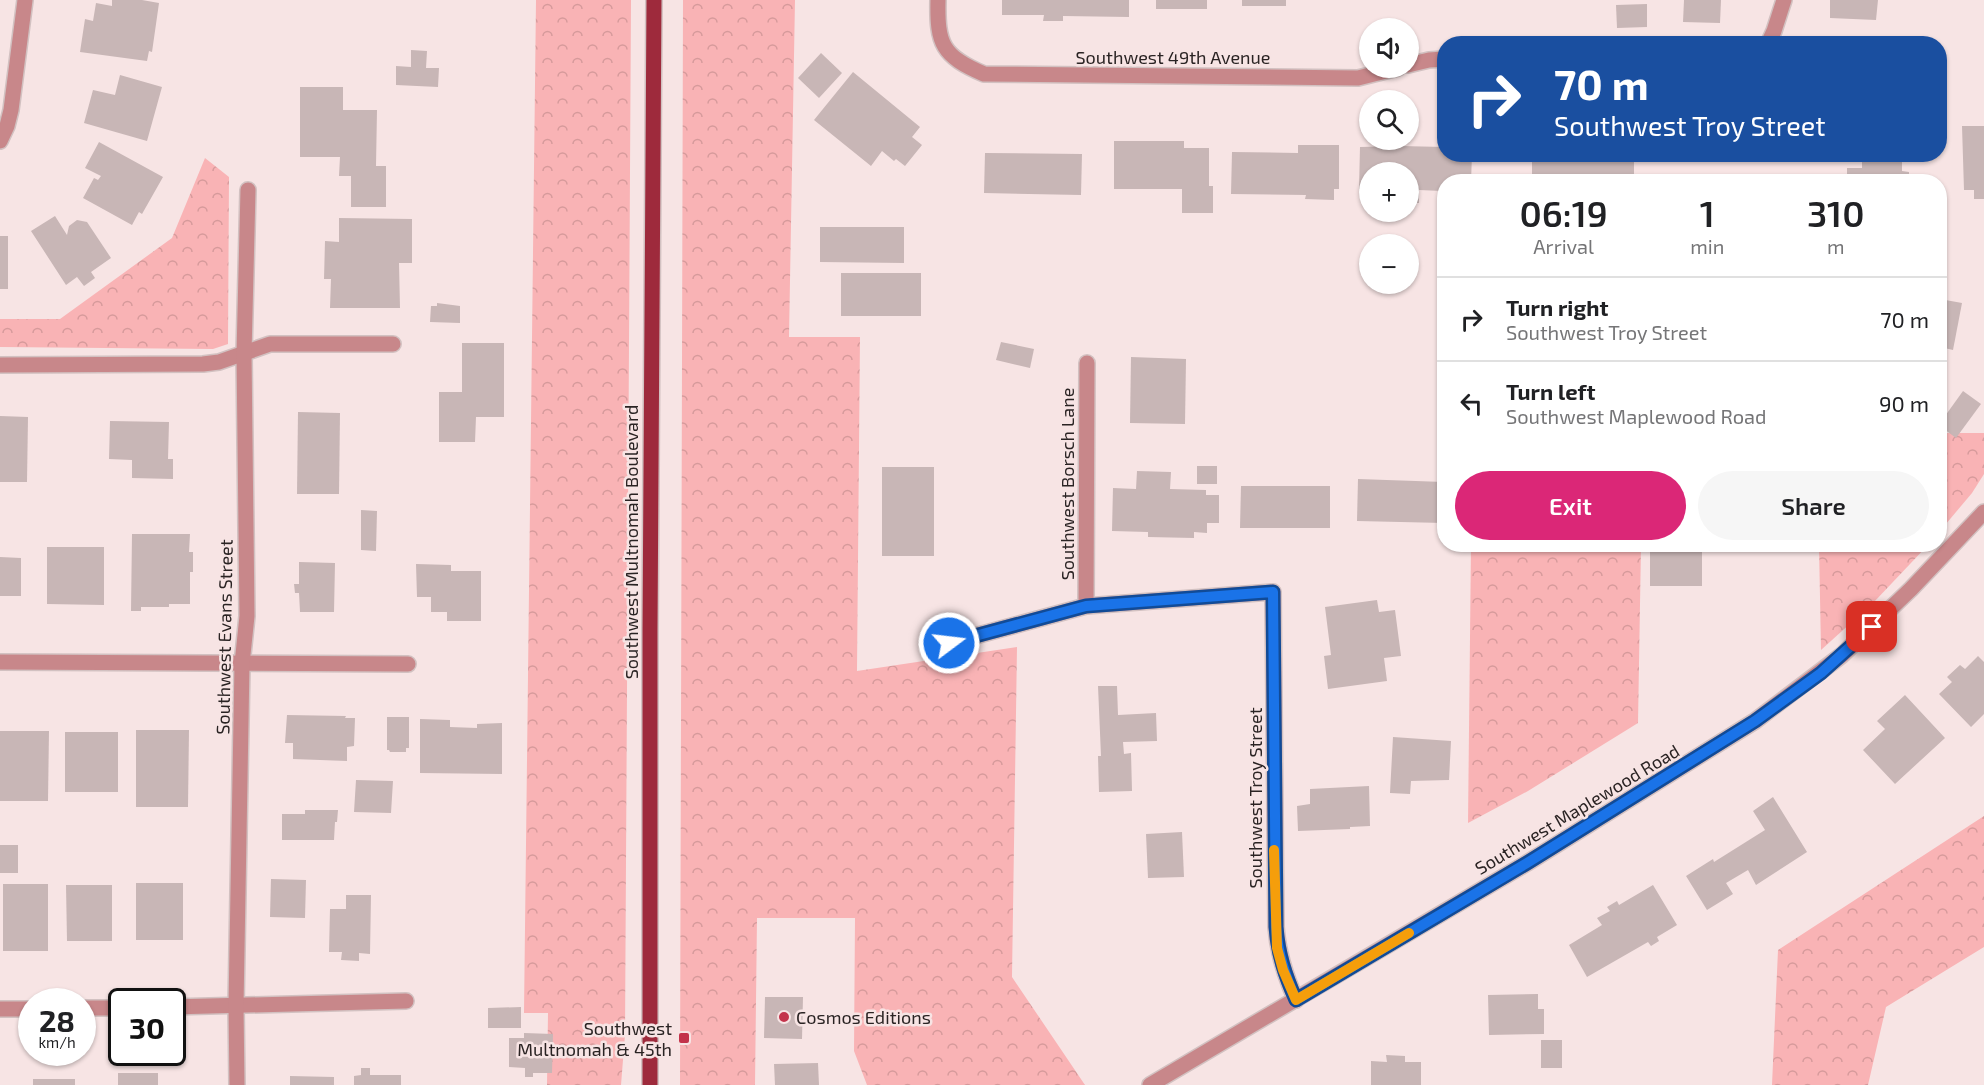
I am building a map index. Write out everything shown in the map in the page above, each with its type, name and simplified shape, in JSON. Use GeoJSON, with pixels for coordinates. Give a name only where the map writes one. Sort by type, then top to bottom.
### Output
{"type":"FeatureCollection","features":[{"type":"Feature","properties":{"kind":"main road","name":"Southwest Multnomah Boulevard"},"geometry":{"type":"LineString","coordinates":[[650,1085],[654,0]]}},
{"type":"Feature","properties":{"kind":"street"},"geometry":{"type":"LineString","coordinates":[[0,141],[11,110],[25,0]]}},
{"type":"Feature","properties":{"kind":"street","name":"Southwest 49th Avenue"},"geometry":{"type":"LineString","coordinates":[[938,0],[937,28],[950,57],[984,74],[1359,78]]}},
{"type":"Feature","properties":{"kind":"street"},"geometry":{"type":"LineString","coordinates":[[1772,36],[1784,0]]}},
{"type":"Feature","properties":{"kind":"street"},"geometry":{"type":"LineString","coordinates":[[1419,62],[1437,59]]}},
{"type":"Feature","properties":{"kind":"street","name":"Southwest Evans Street"},"geometry":{"type":"LineString","coordinates":[[237,1085],[236,1006],[242,664],[247,616],[244,354],[248,190]]}},
{"type":"Feature","properties":{"kind":"street"},"geometry":{"type":"LineString","coordinates":[[0,365],[203,364],[219,362],[270,344],[393,345]]}},
{"type":"Feature","properties":{"kind":"street","name":"Southwest Borsch Lane"},"geometry":{"type":"LineString","coordinates":[[1086,606],[1087,363]]}},
{"type":"Feature","properties":{"kind":"street","name":"Southwest Maplewood Road"},"geometry":{"type":"LineString","coordinates":[[1947,551],[1984,512]]}},
{"type":"Feature","properties":{"kind":"street","name":"Southwest Maplewood Road"},"geometry":{"type":"LineString","coordinates":[[1150,1085],[1527,863],[1755,721],[1842,655],[1946,552]]}},
{"type":"Feature","properties":{"kind":"street","name":"Southwest Troy Street"},"geometry":{"type":"LineString","coordinates":[[1086,606],[1273,592],[1277,948],[1283,970],[1296,1000]]}},
{"type":"Feature","properties":{"kind":"street"},"geometry":{"type":"LineString","coordinates":[[949,643],[1086,606]]}},
{"type":"Feature","properties":{"kind":"street"},"geometry":{"type":"LineString","coordinates":[[0,662],[408,664]]}},
{"type":"Feature","properties":{"kind":"street"},"geometry":{"type":"LineString","coordinates":[[186,1007],[406,1001]]}},
{"type":"Feature","properties":{"kind":"street"},"geometry":{"type":"LineString","coordinates":[[0,1009],[18,1009]]}},
{"type":"Feature","properties":{"kind":"green space"},"geometry":{"type":"Polygon","coordinates":[[[536,0],[631,0],[625,1035],[621,1085],[547,1085],[548,1013],[524,1013],[536,0]]]}},
{"type":"Feature","properties":{"kind":"green space"},"geometry":{"type":"Polygon","coordinates":[[[683,0],[795,0],[789,337],[860,337],[857,671],[1017,647],[1012,977],[1085,1085],[867,1085],[854,1051],[855,918],[757,918],[755,1085],[680,1085],[683,0]]]}},
{"type":"Feature","properties":{"kind":"green space"},"geometry":{"type":"Polygon","coordinates":[[[205,158],[229,177],[228,344],[213,349],[0,347],[0,319],[60,319],[172,238],[205,158]]]}},
{"type":"Feature","properties":{"kind":"green space"},"geometry":{"type":"Polygon","coordinates":[[[1947,433],[1984,433],[1984,474],[1972,493],[1947,523],[1947,433]]]}},
{"type":"Feature","properties":{"kind":"green space"},"geometry":{"type":"Polygon","coordinates":[[[1471,552],[1641,552],[1638,723],[1528,791],[1468,823],[1471,552]]]}},
{"type":"Feature","properties":{"kind":"green space"},"geometry":{"type":"Polygon","coordinates":[[[1819,552],[1921,552],[1874,602],[1821,650],[1819,552]]]}},
{"type":"Feature","properties":{"kind":"green space"},"geometry":{"type":"Polygon","coordinates":[[[1984,816],[1984,947],[1886,1007],[1868,1085],[1772,1085],[1778,950],[1984,816]]]}},
{"type":"Feature","properties":{"kind":"building"},"geometry":{"type":"Polygon","coordinates":[[[112,0],[142,0],[159,3],[152,52],[149,51],[147,61],[80,52],[85,19],[93,21],[96,3],[112,6],[112,0]]]}},
{"type":"Feature","properties":{"kind":"building"},"geometry":{"type":"Polygon","coordinates":[[[1002,0],[1129,0],[1129,17],[1063,16],[1063,21],[1043,21],[1044,15],[1002,15],[1002,0]]]}},
{"type":"Feature","properties":{"kind":"building"},"geometry":{"type":"Polygon","coordinates":[[[1156,0],[1207,0],[1207,9],[1156,9],[1156,0]]]}},
{"type":"Feature","properties":{"kind":"building"},"geometry":{"type":"Polygon","coordinates":[[[1242,0],[1286,0],[1286,6],[1242,6],[1242,0]]]}},
{"type":"Feature","properties":{"kind":"building"},"geometry":{"type":"Polygon","coordinates":[[[1684,0],[1721,0],[1720,23],[1683,22],[1684,0]]]}},
{"type":"Feature","properties":{"kind":"building"},"geometry":{"type":"Polygon","coordinates":[[[1830,0],[1878,0],[1876,20],[1830,18],[1830,0]]]}},
{"type":"Feature","properties":{"kind":"building"},"geometry":{"type":"Polygon","coordinates":[[[1647,4],[1647,27],[1617,28],[1616,5],[1647,4]]]}},
{"type":"Feature","properties":{"kind":"building"},"geometry":{"type":"Polygon","coordinates":[[[411,50],[427,51],[426,68],[439,68],[438,87],[396,85],[396,66],[411,67],[411,50]]]}},
{"type":"Feature","properties":{"kind":"building"},"geometry":{"type":"Polygon","coordinates":[[[821,53],[842,73],[819,98],[798,78],[821,53]]]}},
{"type":"Feature","properties":{"kind":"building"},"geometry":{"type":"Polygon","coordinates":[[[853,72],[920,127],[912,137],[922,145],[905,166],[896,159],[894,161],[882,151],[871,166],[814,120],[853,72]]]}},
{"type":"Feature","properties":{"kind":"building"},"geometry":{"type":"Polygon","coordinates":[[[120,75],[162,87],[147,141],[84,123],[93,90],[115,95],[120,75]]]}},
{"type":"Feature","properties":{"kind":"building"},"geometry":{"type":"Polygon","coordinates":[[[300,87],[343,87],[343,110],[377,110],[376,166],[386,166],[386,207],[351,207],[351,176],[339,176],[340,157],[300,157],[300,87]]]}},
{"type":"Feature","properties":{"kind":"building"},"geometry":{"type":"Polygon","coordinates":[[[1962,126],[1984,126],[1984,199],[1974,199],[1974,190],[1964,190],[1962,126]]]}},
{"type":"Feature","properties":{"kind":"building"},"geometry":{"type":"Polygon","coordinates":[[[1114,141],[1184,141],[1184,148],[1209,148],[1209,186],[1213,186],[1213,213],[1182,213],[1182,189],[1114,189],[1114,141]]]}},
{"type":"Feature","properties":{"kind":"building"},"geometry":{"type":"Polygon","coordinates":[[[99,142],[163,177],[142,214],[139,212],[132,225],[83,198],[94,178],[98,180],[101,176],[85,168],[99,142]]]}},
{"type":"Feature","properties":{"kind":"building"},"geometry":{"type":"Polygon","coordinates":[[[1298,145],[1339,145],[1339,189],[1334,189],[1334,200],[1305,199],[1306,195],[1231,194],[1232,152],[1298,153],[1298,145]]]}},
{"type":"Feature","properties":{"kind":"building"},"geometry":{"type":"Polygon","coordinates":[[[1419,146],[1437,147],[1437,162],[1472,162],[1471,174],[1437,174],[1437,191],[1419,190],[1419,162],[1360,162],[1360,150],[1419,150],[1419,146]]]}},
{"type":"Feature","properties":{"kind":"building"},"geometry":{"type":"Polygon","coordinates":[[[985,153],[1082,154],[1081,195],[984,193],[985,153]]]}},
{"type":"Feature","properties":{"kind":"building"},"geometry":{"type":"Polygon","coordinates":[[[1532,162],[1634,162],[1634,174],[1532,174],[1532,162]]]}},
{"type":"Feature","properties":{"kind":"building"},"geometry":{"type":"Polygon","coordinates":[[[1862,162],[1902,162],[1902,171],[1909,172],[1909,174],[1847,174],[1847,168],[1862,168],[1862,162]]]}},
{"type":"Feature","properties":{"kind":"building"},"geometry":{"type":"Polygon","coordinates":[[[55,216],[67,235],[69,226],[77,220],[87,222],[111,258],[91,272],[95,278],[84,286],[77,277],[66,285],[31,231],[55,216]]]}},
{"type":"Feature","properties":{"kind":"building"},"geometry":{"type":"Polygon","coordinates":[[[339,218],[412,219],[412,263],[399,263],[400,308],[330,308],[331,279],[324,279],[325,241],[339,242],[339,218]]]}},
{"type":"Feature","properties":{"kind":"building"},"geometry":{"type":"Polygon","coordinates":[[[820,227],[904,227],[904,263],[820,262],[820,227]]]}},
{"type":"Feature","properties":{"kind":"building"},"geometry":{"type":"Polygon","coordinates":[[[0,236],[8,236],[8,289],[0,289],[0,236]]]}},
{"type":"Feature","properties":{"kind":"building"},"geometry":{"type":"Polygon","coordinates":[[[841,273],[921,273],[921,316],[841,316],[841,273]]]}},
{"type":"Feature","properties":{"kind":"building"},"geometry":{"type":"Polygon","coordinates":[[[1947,300],[1962,303],[1953,350],[1947,349],[1947,300]]]}},
{"type":"Feature","properties":{"kind":"building"},"geometry":{"type":"Polygon","coordinates":[[[437,303],[460,306],[460,323],[430,322],[431,306],[437,306],[437,303]]]}},
{"type":"Feature","properties":{"kind":"building"},"geometry":{"type":"Polygon","coordinates":[[[1001,342],[1034,349],[1030,368],[996,360],[1001,342]]]}},
{"type":"Feature","properties":{"kind":"building"},"geometry":{"type":"Polygon","coordinates":[[[462,343],[504,343],[504,417],[476,417],[475,442],[439,442],[439,392],[462,392],[462,343]]]}},
{"type":"Feature","properties":{"kind":"building"},"geometry":{"type":"Polygon","coordinates":[[[1131,357],[1186,359],[1185,424],[1130,423],[1131,357]]]}},
{"type":"Feature","properties":{"kind":"building"},"geometry":{"type":"Polygon","coordinates":[[[1963,391],[1981,404],[1956,438],[1947,431],[1947,413],[1963,391]]]}},
{"type":"Feature","properties":{"kind":"building"},"geometry":{"type":"Polygon","coordinates":[[[298,412],[340,413],[339,494],[297,494],[298,412]]]}},
{"type":"Feature","properties":{"kind":"building"},"geometry":{"type":"Polygon","coordinates":[[[0,416],[28,417],[27,482],[0,482],[0,416]]]}},
{"type":"Feature","properties":{"kind":"building"},"geometry":{"type":"Polygon","coordinates":[[[110,421],[169,422],[168,459],[173,459],[173,479],[132,478],[132,460],[109,459],[110,421]]]}},
{"type":"Feature","properties":{"kind":"building"},"geometry":{"type":"Polygon","coordinates":[[[1197,466],[1217,466],[1217,484],[1197,484],[1197,466]]]}},
{"type":"Feature","properties":{"kind":"building"},"geometry":{"type":"Polygon","coordinates":[[[882,467],[934,467],[934,556],[882,556],[882,467]]]}},
{"type":"Feature","properties":{"kind":"building"},"geometry":{"type":"Polygon","coordinates":[[[1137,471],[1171,472],[1170,489],[1206,490],[1206,495],[1219,495],[1219,523],[1207,523],[1207,533],[1194,532],[1194,538],[1148,537],[1148,532],[1112,531],[1113,488],[1136,489],[1137,471]]]}},
{"type":"Feature","properties":{"kind":"building"},"geometry":{"type":"Polygon","coordinates":[[[1358,479],[1437,482],[1437,523],[1357,521],[1358,479]]]}},
{"type":"Feature","properties":{"kind":"building"},"geometry":{"type":"Polygon","coordinates":[[[1241,486],[1330,486],[1330,528],[1240,528],[1241,486]]]}},
{"type":"Feature","properties":{"kind":"building"},"geometry":{"type":"Polygon","coordinates":[[[361,510],[377,511],[376,551],[361,550],[361,510]]]}},
{"type":"Feature","properties":{"kind":"building"},"geometry":{"type":"Polygon","coordinates":[[[132,534],[190,534],[189,552],[193,552],[193,572],[190,572],[190,604],[141,607],[141,611],[131,611],[132,534]]]}},
{"type":"Feature","properties":{"kind":"building"},"geometry":{"type":"Polygon","coordinates":[[[47,547],[104,547],[104,605],[47,604],[47,547]]]}},
{"type":"Feature","properties":{"kind":"building"},"geometry":{"type":"Polygon","coordinates":[[[1650,552],[1702,552],[1702,586],[1650,586],[1650,552]]]}},
{"type":"Feature","properties":{"kind":"building"},"geometry":{"type":"Polygon","coordinates":[[[0,557],[21,558],[21,596],[0,596],[0,557]]]}},
{"type":"Feature","properties":{"kind":"building"},"geometry":{"type":"Polygon","coordinates":[[[299,562],[335,563],[334,612],[300,612],[299,593],[295,593],[294,584],[299,584],[299,562]]]}},
{"type":"Feature","properties":{"kind":"building"},"geometry":{"type":"Polygon","coordinates":[[[416,564],[451,565],[451,571],[481,571],[481,621],[447,621],[447,612],[431,612],[431,597],[417,597],[416,564]]]}},
{"type":"Feature","properties":{"kind":"building"},"geometry":{"type":"Polygon","coordinates":[[[1377,600],[1379,612],[1395,610],[1401,656],[1384,658],[1387,681],[1328,689],[1324,656],[1331,655],[1325,607],[1377,600]]]}},
{"type":"Feature","properties":{"kind":"building"},"geometry":{"type":"Polygon","coordinates":[[[1978,656],[1984,662],[1984,714],[1971,727],[1939,694],[1952,682],[1947,677],[1960,665],[1965,669],[1978,656]]]}},
{"type":"Feature","properties":{"kind":"building"},"geometry":{"type":"Polygon","coordinates":[[[1098,686],[1117,686],[1118,715],[1156,713],[1157,741],[1123,742],[1124,754],[1131,753],[1132,791],[1099,792],[1098,756],[1101,756],[1098,686]]]}},
{"type":"Feature","properties":{"kind":"building"},"geometry":{"type":"Polygon","coordinates":[[[1905,695],[1945,738],[1895,784],[1863,750],[1885,729],[1877,721],[1905,695]]]}},
{"type":"Feature","properties":{"kind":"building"},"geometry":{"type":"Polygon","coordinates":[[[287,715],[355,718],[354,746],[347,747],[347,761],[293,759],[293,743],[285,743],[287,715]]]}},
{"type":"Feature","properties":{"kind":"building"},"geometry":{"type":"Polygon","coordinates":[[[387,717],[409,717],[409,748],[406,748],[406,752],[387,750],[387,717]]]}},
{"type":"Feature","properties":{"kind":"building"},"geometry":{"type":"Polygon","coordinates":[[[420,719],[450,720],[450,727],[477,728],[477,724],[502,723],[502,774],[420,773],[420,719]]]}},
{"type":"Feature","properties":{"kind":"building"},"geometry":{"type":"Polygon","coordinates":[[[136,730],[189,730],[188,807],[136,807],[136,730]]]}},
{"type":"Feature","properties":{"kind":"building"},"geometry":{"type":"Polygon","coordinates":[[[0,731],[49,731],[48,801],[0,801],[0,731]]]}},
{"type":"Feature","properties":{"kind":"building"},"geometry":{"type":"Polygon","coordinates":[[[65,732],[118,732],[118,792],[65,792],[65,732]]]}},
{"type":"Feature","properties":{"kind":"building"},"geometry":{"type":"Polygon","coordinates":[[[1393,737],[1451,741],[1449,780],[1411,781],[1410,794],[1390,793],[1393,737]]]}},
{"type":"Feature","properties":{"kind":"building"},"geometry":{"type":"Polygon","coordinates":[[[356,780],[393,781],[391,813],[354,812],[356,780]]]}},
{"type":"Feature","properties":{"kind":"building"},"geometry":{"type":"Polygon","coordinates":[[[1369,786],[1370,826],[1298,831],[1297,806],[1310,804],[1310,789],[1369,786]]]}},
{"type":"Feature","properties":{"kind":"building"},"geometry":{"type":"Polygon","coordinates":[[[1773,797],[1807,852],[1756,885],[1748,870],[1726,883],[1733,894],[1707,910],[1686,876],[1713,859],[1714,862],[1765,830],[1753,811],[1773,797]]]}},
{"type":"Feature","properties":{"kind":"building"},"geometry":{"type":"Polygon","coordinates":[[[305,810],[338,810],[334,840],[282,840],[282,814],[305,814],[305,810]]]}},
{"type":"Feature","properties":{"kind":"building"},"geometry":{"type":"Polygon","coordinates":[[[1182,832],[1184,877],[1148,878],[1146,834],[1182,832]]]}},
{"type":"Feature","properties":{"kind":"building"},"geometry":{"type":"Polygon","coordinates":[[[0,845],[18,845],[18,873],[0,873],[0,845]]]}},
{"type":"Feature","properties":{"kind":"building"},"geometry":{"type":"Polygon","coordinates":[[[271,879],[306,880],[305,918],[270,917],[271,879]]]}},
{"type":"Feature","properties":{"kind":"building"},"geometry":{"type":"Polygon","coordinates":[[[136,883],[183,883],[183,940],[136,940],[136,883]]]}},
{"type":"Feature","properties":{"kind":"building"},"geometry":{"type":"Polygon","coordinates":[[[3,884],[48,884],[48,951],[3,951],[3,884]]]}},
{"type":"Feature","properties":{"kind":"building"},"geometry":{"type":"Polygon","coordinates":[[[66,885],[112,885],[112,941],[67,941],[66,885]]]}},
{"type":"Feature","properties":{"kind":"building"},"geometry":{"type":"Polygon","coordinates":[[[1653,885],[1677,925],[1657,937],[1659,941],[1651,946],[1648,942],[1587,977],[1569,945],[1602,925],[1597,918],[1610,911],[1607,907],[1617,901],[1619,905],[1653,885]]]}},
{"type":"Feature","properties":{"kind":"building"},"geometry":{"type":"Polygon","coordinates":[[[346,895],[371,895],[370,954],[359,953],[359,961],[341,960],[342,952],[329,952],[330,909],[346,909],[346,895]]]}},
{"type":"Feature","properties":{"kind":"building"},"geometry":{"type":"Polygon","coordinates":[[[1538,994],[1538,1009],[1544,1009],[1544,1034],[1489,1035],[1488,995],[1538,994]]]}},
{"type":"Feature","properties":{"kind":"building","name":"Cosmos Editions"},"geometry":{"type":"Polygon","coordinates":[[[765,997],[803,997],[802,1039],[764,1038],[765,997]]]}},
{"type":"Feature","properties":{"kind":"building"},"geometry":{"type":"Polygon","coordinates":[[[521,1007],[521,1028],[488,1028],[488,1008],[521,1007]]]}},
{"type":"Feature","properties":{"kind":"building"},"geometry":{"type":"Polygon","coordinates":[[[524,1033],[553,1034],[552,1073],[533,1073],[533,1077],[525,1077],[525,1068],[509,1067],[509,1038],[524,1038],[524,1033]]]}},
{"type":"Feature","properties":{"kind":"building"},"geometry":{"type":"Polygon","coordinates":[[[1541,1040],[1562,1040],[1562,1068],[1541,1068],[1541,1040]]]}},
{"type":"Feature","properties":{"kind":"building"},"geometry":{"type":"Polygon","coordinates":[[[1386,1055],[1405,1056],[1405,1062],[1421,1062],[1421,1085],[1371,1085],[1371,1061],[1387,1062],[1386,1055]]]}},
{"type":"Feature","properties":{"kind":"building"},"geometry":{"type":"Polygon","coordinates":[[[818,1063],[819,1085],[775,1085],[774,1064],[818,1063]]]}},
{"type":"Feature","properties":{"kind":"building"},"geometry":{"type":"Polygon","coordinates":[[[361,1068],[370,1068],[370,1075],[401,1075],[401,1085],[354,1085],[354,1076],[361,1075],[361,1068]]]}},
{"type":"Feature","properties":{"kind":"building"},"geometry":{"type":"Polygon","coordinates":[[[118,1073],[158,1073],[158,1085],[118,1085],[118,1073]]]}},
{"type":"Feature","properties":{"kind":"building"},"geometry":{"type":"Polygon","coordinates":[[[290,1076],[334,1077],[334,1085],[290,1085],[290,1076]]]}},
{"type":"Feature","properties":{"kind":"building"},"geometry":{"type":"Polygon","coordinates":[[[33,1079],[75,1079],[75,1085],[33,1085],[33,1079]]]}},
{"type":"Feature","properties":{"kind":"slow traffic"},"geometry":{"type":"LineString","coordinates":[[1274,850],[1277,948],[1283,970],[1296,1000],[1409,933]]}},
{"type":"Feature","properties":{"kind":"place","name":"Cosmos Editions"},"geometry":{"type":"Point","coordinates":[784,1017]}},
{"type":"Feature","properties":{"kind":"place","name":"Southwest Multnomah & 45th"},"geometry":{"type":"Point","coordinates":[684,1038]}},
{"type":"Feature","properties":{"kind":"route"},"geometry":{"type":"LineString","coordinates":[[949,643],[1086,606],[1273,592],[1274,890],[1277,948],[1283,970],[1296,1000],[1527,863],[1755,721],[1821,673],[1872,627]]}}]}
